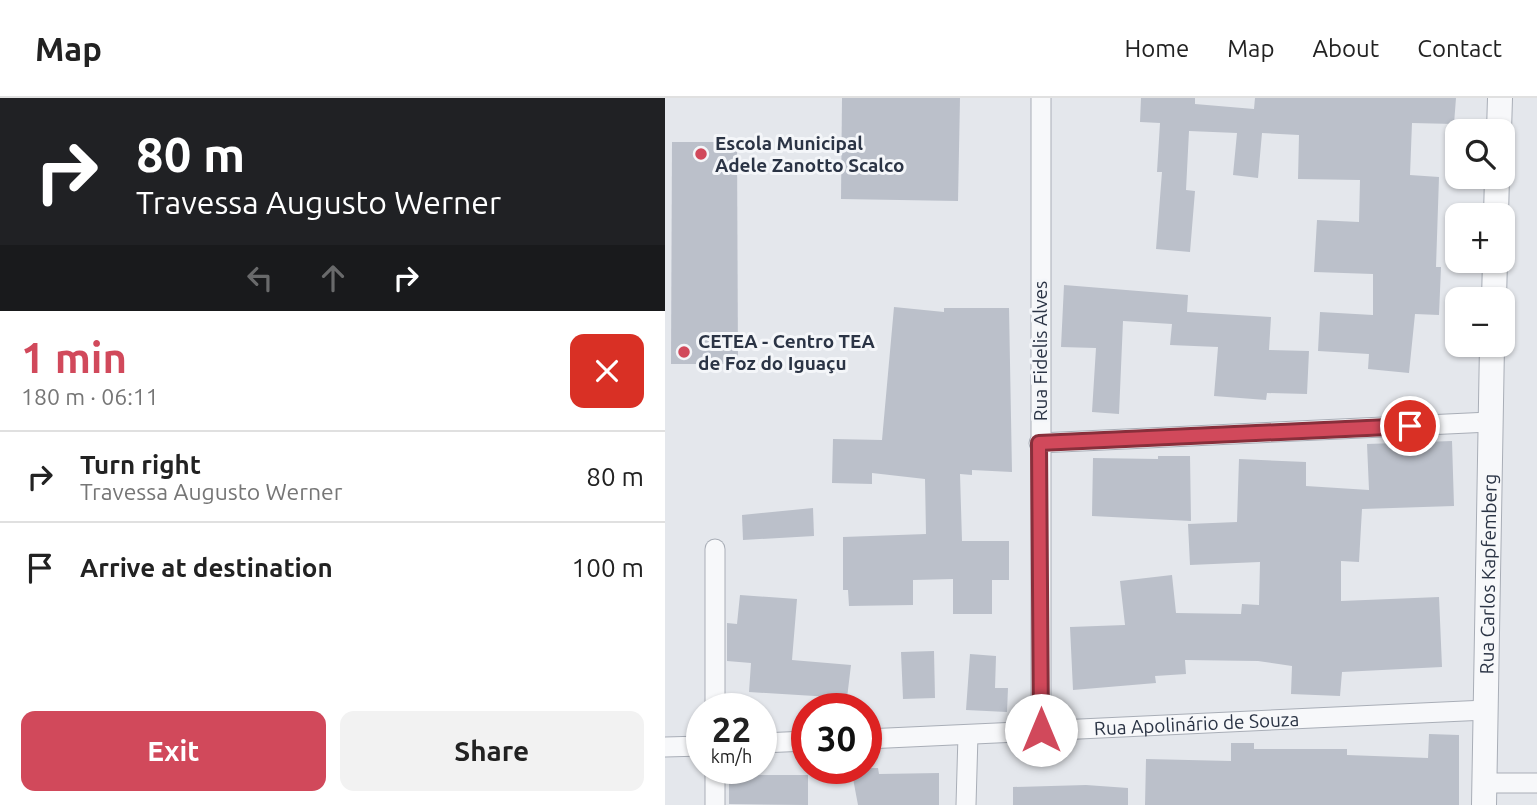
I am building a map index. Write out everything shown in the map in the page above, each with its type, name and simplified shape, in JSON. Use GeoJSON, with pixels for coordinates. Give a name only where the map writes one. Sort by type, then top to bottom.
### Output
{"type":"FeatureCollection","features":[{"type":"Feature","properties":{"kind":"street","name":"Rua Fidelis Alves"},"geometry":{"type":"LineString","coordinates":[[1041,98],[1041,730]]}},
{"type":"Feature","properties":{"kind":"street"},"geometry":{"type":"LineString","coordinates":[[1499,119],[1500,98]]}},
{"type":"Feature","properties":{"kind":"street","name":"Rua Carlos Kapfemberg"},"geometry":{"type":"LineString","coordinates":[[1484,794],[1492,357]]}},
{"type":"Feature","properties":{"kind":"street"},"geometry":{"type":"LineString","coordinates":[[1039,443],[1490,422]]}},
{"type":"Feature","properties":{"kind":"street"},"geometry":{"type":"LineString","coordinates":[[715,549],[715,693]]}},
{"type":"Feature","properties":{"kind":"street","name":"Rua Apolinário de Souza"},"geometry":{"type":"LineString","coordinates":[[882,738],[1486,710]]}},
{"type":"Feature","properties":{"kind":"street"},"geometry":{"type":"LineString","coordinates":[[966,805],[968,735]]}},
{"type":"Feature","properties":{"kind":"street"},"geometry":{"type":"LineString","coordinates":[[665,747],[686,746]]}},
{"type":"Feature","properties":{"kind":"street"},"geometry":{"type":"LineString","coordinates":[[1484,794],[1537,783]]}},
{"type":"Feature","properties":{"kind":"street"},"geometry":{"type":"LineString","coordinates":[[715,784],[715,805]]}},
{"type":"Feature","properties":{"kind":"building"},"geometry":{"type":"Polygon","coordinates":[[[842,98],[960,98],[958,201],[841,199],[842,98]]]}},
{"type":"Feature","properties":{"kind":"building"},"geometry":{"type":"Polygon","coordinates":[[[1141,98],[1195,98],[1195,104],[1254,109],[1255,98],[1456,98],[1454,119],[1445,119],[1445,124],[1412,123],[1410,175],[1439,177],[1436,267],[1441,267],[1439,315],[1415,314],[1409,373],[1368,369],[1369,354],[1318,351],[1320,312],[1373,315],[1373,274],[1314,272],[1317,220],[1359,222],[1360,180],[1298,179],[1299,135],[1262,133],[1258,178],[1233,175],[1237,133],[1189,131],[1186,190],[1195,191],[1190,252],[1156,249],[1162,172],[1157,172],[1160,123],[1140,122],[1141,98]]]}},
{"type":"Feature","properties":{"kind":"building"},"geometry":{"type":"Polygon","coordinates":[[[672,142],[737,142],[738,364],[671,364],[672,142]]]}},
{"type":"Feature","properties":{"kind":"building"},"geometry":{"type":"Polygon","coordinates":[[[1064,285],[1188,295],[1187,312],[1271,317],[1269,350],[1309,351],[1307,394],[1267,393],[1266,400],[1214,396],[1218,347],[1170,345],[1172,324],[1123,321],[1119,414],[1092,412],[1096,348],[1061,347],[1064,285]]]}},
{"type":"Feature","properties":{"kind":"building"},"geometry":{"type":"Polygon","coordinates":[[[894,307],[944,312],[944,308],[1009,308],[1012,472],[972,470],[972,475],[960,474],[962,541],[1009,541],[1009,580],[992,580],[992,614],[953,614],[953,579],[913,580],[913,605],[849,606],[848,590],[843,590],[843,537],[926,534],[925,479],[872,473],[872,484],[832,483],[833,439],[882,440],[894,307]]]}},
{"type":"Feature","properties":{"kind":"building"},"geometry":{"type":"Polygon","coordinates":[[[1452,441],[1454,506],[1362,509],[1359,562],[1341,561],[1341,601],[1439,597],[1442,667],[1342,672],[1340,696],[1291,694],[1292,666],[1258,661],[1185,660],[1186,674],[1155,676],[1156,683],[1073,690],[1070,627],[1125,625],[1120,581],[1172,575],[1176,613],[1241,614],[1242,604],[1259,605],[1260,562],[1190,565],[1188,524],[1237,522],[1239,459],[1306,462],[1306,486],[1369,490],[1367,444],[1452,441]]]}},
{"type":"Feature","properties":{"kind":"building"},"geometry":{"type":"Polygon","coordinates":[[[1158,456],[1190,456],[1191,521],[1092,516],[1093,458],[1158,459],[1158,456]]]}},
{"type":"Feature","properties":{"kind":"building"},"geometry":{"type":"Polygon","coordinates":[[[813,508],[814,536],[743,540],[742,515],[813,508]]]}},
{"type":"Feature","properties":{"kind":"building"},"geometry":{"type":"Polygon","coordinates":[[[740,595],[797,599],[792,660],[851,665],[848,693],[791,695],[749,692],[751,663],[727,661],[727,623],[737,624],[740,595]]]}},
{"type":"Feature","properties":{"kind":"building"},"geometry":{"type":"Polygon","coordinates":[[[934,651],[935,698],[903,699],[901,652],[934,651]]]}},
{"type":"Feature","properties":{"kind":"building"},"geometry":{"type":"Polygon","coordinates":[[[970,654],[996,656],[995,688],[1008,688],[1007,712],[966,710],[970,654]]]}},
{"type":"Feature","properties":{"kind":"building"},"geometry":{"type":"Polygon","coordinates":[[[1429,734],[1459,735],[1459,805],[1145,805],[1146,759],[1231,761],[1231,743],[1254,743],[1254,749],[1347,749],[1347,755],[1428,758],[1429,734]]]}},
{"type":"Feature","properties":{"kind":"building"},"geometry":{"type":"Polygon","coordinates":[[[939,773],[939,805],[858,805],[854,784],[882,784],[882,774],[939,773]]]}},
{"type":"Feature","properties":{"kind":"building"},"geometry":{"type":"Polygon","coordinates":[[[777,775],[791,775],[791,784],[808,784],[808,805],[729,804],[729,784],[777,784],[777,775]]]}},
{"type":"Feature","properties":{"kind":"building"},"geometry":{"type":"Polygon","coordinates":[[[1086,785],[1128,788],[1128,805],[1013,805],[1013,787],[1086,785]]]}},
{"type":"Feature","properties":{"kind":"place","name":"Escola Municipal Adele Zanotto Scalco"},"geometry":{"type":"Point","coordinates":[701,154]}},
{"type":"Feature","properties":{"kind":"place","name":"CETEA - Centro TEA de Foz do Iguaçu"},"geometry":{"type":"Point","coordinates":[684,352]}},
{"type":"Feature","properties":{"kind":"route"},"geometry":{"type":"LineString","coordinates":[[1041,730],[1039,443],[1410,426]]}}]}
